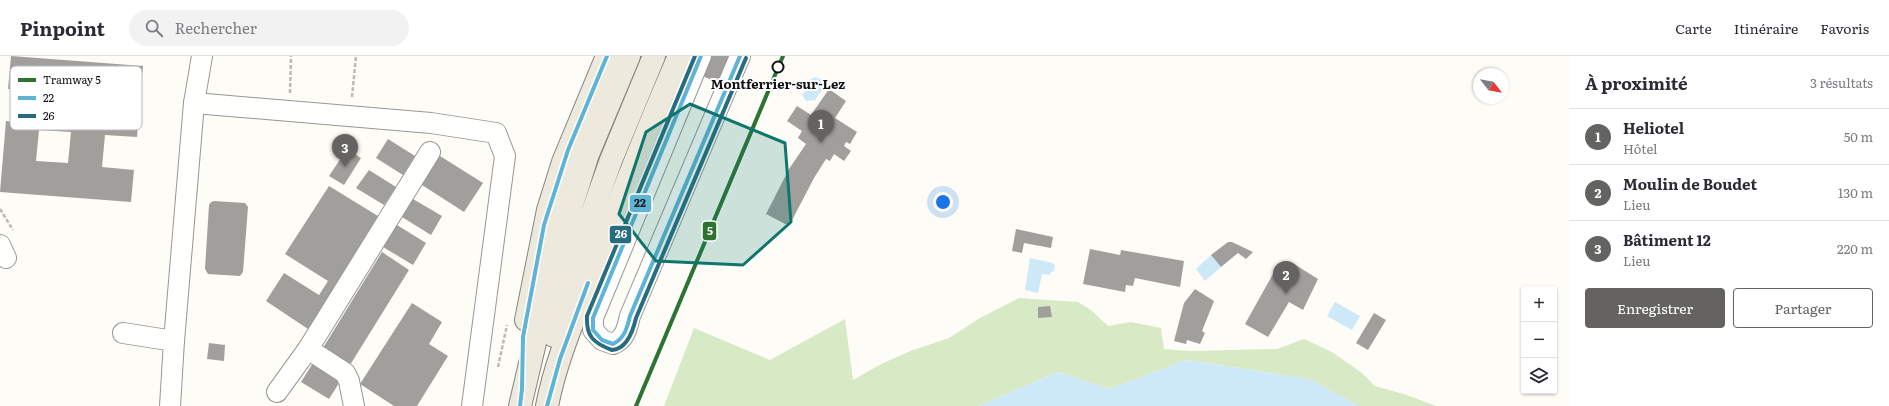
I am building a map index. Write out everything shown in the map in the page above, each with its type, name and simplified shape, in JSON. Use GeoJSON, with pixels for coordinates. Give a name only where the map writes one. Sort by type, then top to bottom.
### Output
{"type":"FeatureCollection","features":[{"type":"Feature","properties":{"kind":"main road"},"geometry":{"type":"LineString","coordinates":[[521,401],[523,339],[535,269],[548,210],[563,162],[607,56]]}},
{"type":"Feature","properties":{"kind":"main road"},"geometry":{"type":"LineString","coordinates":[[521,401],[554,258],[588,154],[629,56]]}},
{"type":"Feature","properties":{"kind":"main road"},"geometry":{"type":"LineString","coordinates":[[542,406],[549,353],[575,261],[611,160],[654,56]]}},
{"type":"Feature","properties":{"kind":"main road"},"geometry":{"type":"LineString","coordinates":[[548,406],[551,388],[565,342],[637,154],[679,56]]}},
{"type":"Feature","properties":{"kind":"street"},"geometry":{"type":"LineString","coordinates":[[170,406],[194,103],[202,56]]}},
{"type":"Feature","properties":{"kind":"street"},"geometry":{"type":"LineString","coordinates":[[700,56],[593,318],[593,330],[602,340],[613,344],[620,341],[627,331],[630,316],[740,56]]}},
{"type":"Feature","properties":{"kind":"street"},"geometry":{"type":"LineString","coordinates":[[194,103],[431,123],[496,133],[505,156],[472,406]]}},
{"type":"Feature","properties":{"kind":"street"},"geometry":{"type":"LineString","coordinates":[[277,392],[308,349],[430,152]]}},
{"type":"Feature","properties":{"kind":"street"},"geometry":{"type":"LineString","coordinates":[[123,333],[174,342]]}},
{"type":"Feature","properties":{"kind":"street"},"geometry":{"type":"LineString","coordinates":[[308,349],[346,373],[349,380],[354,406]]}},
{"type":"Feature","properties":{"kind":"path"},"geometry":{"type":"LineString","coordinates":[[289,111],[291,56]]}},
{"type":"Feature","properties":{"kind":"path"},"geometry":{"type":"LineString","coordinates":[[350,116],[356,56]]}},
{"type":"Feature","properties":{"kind":"highlighted area"},"geometry":{"type":"Polygon","coordinates":[[[690,104],[785,143],[791,222],[743,265],[656,261],[619,214],[646,132],[690,104]]]}},
{"type":"Feature","properties":{"kind":"green space"},"geometry":{"type":"Polygon","coordinates":[[[1019,298],[1078,302],[1091,310],[1108,326],[1131,322],[1161,328],[1164,349],[1190,351],[1277,349],[1304,339],[1332,352],[1362,373],[1375,386],[1407,395],[1436,406],[1359,406],[1309,379],[1186,360],[1110,389],[1058,372],[979,406],[664,406],[694,328],[770,360],[845,319],[853,380],[881,364],[913,350],[949,338],[980,318],[1019,298]]]}},
{"type":"Feature","properties":{"kind":"water"},"geometry":{"type":"Polygon","coordinates":[[[815,77],[821,79],[823,88],[815,100],[806,101],[802,95],[808,87],[811,79],[815,77]]]}},
{"type":"Feature","properties":{"kind":"water"},"geometry":{"type":"Polygon","coordinates":[[[1211,255],[1221,267],[1205,281],[1196,269],[1211,255]]]}},
{"type":"Feature","properties":{"kind":"water"},"geometry":{"type":"Polygon","coordinates":[[[1030,258],[1053,263],[1055,266],[1054,271],[1051,272],[1050,275],[1042,274],[1038,293],[1025,290],[1030,258]]]}},
{"type":"Feature","properties":{"kind":"water"},"geometry":{"type":"Polygon","coordinates":[[[1335,302],[1360,316],[1352,330],[1327,316],[1335,302]]]}},
{"type":"Feature","properties":{"kind":"water"},"geometry":{"type":"Polygon","coordinates":[[[1186,360],[1309,379],[1359,406],[979,406],[1058,372],[1110,389],[1186,360]]]}},
{"type":"Feature","properties":{"kind":"building"},"geometry":{"type":"Polygon","coordinates":[[[11,56],[143,66],[142,78],[142,66],[10,66],[11,56]]]}},
{"type":"Feature","properties":{"kind":"building"},"geometry":{"type":"Polygon","coordinates":[[[708,56],[731,56],[719,83],[700,75],[708,56]]]}},
{"type":"Feature","properties":{"kind":"building"},"geometry":{"type":"Polygon","coordinates":[[[10,67],[10,89],[8,89],[10,67]]]}},
{"type":"Feature","properties":{"kind":"building"},"geometry":{"type":"Polygon","coordinates":[[[829,89],[846,101],[835,118],[857,132],[850,144],[846,142],[844,146],[851,151],[844,161],[834,154],[830,161],[826,159],[814,178],[789,226],[766,214],[789,169],[806,144],[798,138],[802,131],[787,121],[797,106],[811,115],[829,89]]]}},
{"type":"Feature","properties":{"kind":"building"},"geometry":{"type":"Polygon","coordinates":[[[6,121],[10,121],[10,130],[39,130],[138,130],[137,137],[105,135],[102,167],[134,170],[131,202],[0,192],[6,121]],[[39,130],[36,161],[68,163],[71,132],[39,130]]]}},
{"type":"Feature","properties":{"kind":"building"},"geometry":{"type":"Polygon","coordinates":[[[388,139],[415,156],[403,175],[376,158],[388,139]]]}},
{"type":"Feature","properties":{"kind":"building"},"geometry":{"type":"Polygon","coordinates":[[[347,149],[361,158],[344,185],[329,176],[347,149]]]}},
{"type":"Feature","properties":{"kind":"building"},"geometry":{"type":"Polygon","coordinates":[[[440,156],[483,183],[464,212],[422,185],[440,156]]]}},
{"type":"Feature","properties":{"kind":"building"},"geometry":{"type":"Polygon","coordinates":[[[369,170],[396,187],[384,205],[356,188],[369,170]]]}},
{"type":"Feature","properties":{"kind":"building"},"geometry":{"type":"Polygon","coordinates":[[[329,186],[378,216],[308,329],[266,301],[284,273],[319,295],[328,281],[285,254],[329,186]]]}},
{"type":"Feature","properties":{"kind":"building"},"geometry":{"type":"Polygon","coordinates":[[[413,199],[442,216],[431,235],[402,217],[413,199]]]}},
{"type":"Feature","properties":{"kind":"building"},"geometry":{"type":"Polygon","coordinates":[[[214,201],[245,203],[248,207],[243,272],[240,276],[208,274],[205,269],[209,205],[214,201]]]}},
{"type":"Feature","properties":{"kind":"building"},"geometry":{"type":"Polygon","coordinates":[[[397,225],[426,243],[413,265],[383,247],[397,225]]]}},
{"type":"Feature","properties":{"kind":"building"},"geometry":{"type":"Polygon","coordinates":[[[1016,229],[1053,237],[1051,248],[1024,243],[1022,253],[1012,251],[1016,229]]]}},
{"type":"Feature","properties":{"kind":"building"},"geometry":{"type":"Polygon","coordinates":[[[1228,242],[1232,242],[1253,252],[1246,259],[1238,253],[1221,267],[1211,255],[1228,242]]]}},
{"type":"Feature","properties":{"kind":"building"},"geometry":{"type":"Polygon","coordinates":[[[1090,249],[1120,255],[1121,250],[1184,261],[1180,287],[1135,278],[1133,286],[1126,285],[1125,292],[1083,284],[1090,249]]]}},
{"type":"Feature","properties":{"kind":"building"},"geometry":{"type":"Polygon","coordinates":[[[382,252],[409,270],[350,365],[323,348],[382,252]]]}},
{"type":"Feature","properties":{"kind":"building"},"geometry":{"type":"Polygon","coordinates":[[[1294,264],[1318,279],[1303,310],[1289,302],[1268,337],[1245,324],[1278,265],[1289,271],[1294,264]]]}},
{"type":"Feature","properties":{"kind":"building"},"geometry":{"type":"Polygon","coordinates":[[[1195,289],[1214,301],[1202,331],[1205,333],[1200,344],[1187,340],[1186,344],[1174,341],[1184,303],[1195,289]]]}},
{"type":"Feature","properties":{"kind":"building"},"geometry":{"type":"Polygon","coordinates":[[[412,303],[442,322],[429,344],[448,356],[417,406],[394,406],[360,384],[412,303]]]}},
{"type":"Feature","properties":{"kind":"building"},"geometry":{"type":"Polygon","coordinates":[[[1050,306],[1052,317],[1038,318],[1038,307],[1050,306]]]}},
{"type":"Feature","properties":{"kind":"building"},"geometry":{"type":"Polygon","coordinates":[[[1374,313],[1386,320],[1368,350],[1356,343],[1374,313]]]}},
{"type":"Feature","properties":{"kind":"building"},"geometry":{"type":"Polygon","coordinates":[[[209,343],[225,345],[224,361],[207,359],[209,343]]]}},
{"type":"Feature","properties":{"kind":"building"},"geometry":{"type":"Polygon","coordinates":[[[313,363],[341,380],[329,399],[301,382],[313,363]]]}},
{"type":"Feature","properties":{"kind":"tram line","name":"5"},"geometry":{"type":"LineString","coordinates":[[636,406],[783,56]]}},
{"type":"Feature","properties":{"kind":"transit line","name":"22"},"geometry":{"type":"LineString","coordinates":[[520,406],[522,389],[523,337],[544,225],[568,150],[607,56]]}},
{"type":"Feature","properties":{"kind":"transit line","name":"26"},"geometry":{"type":"LineString","coordinates":[[695,56],[587,316],[589,334],[600,345],[612,350],[622,346],[631,334],[636,318],[746,58]]}},
{"type":"Feature","properties":{"kind":"transit line","name":"22"},"geometry":{"type":"LineString","coordinates":[[701,56],[593,318],[593,330],[602,340],[613,344],[617,342],[625,332],[630,316],[740,56]]}},
{"type":"Feature","properties":{"kind":"transit line","name":"22"},"geometry":{"type":"LineString","coordinates":[[547,406],[560,359],[588,283]]}},
{"type":"Feature","properties":{"kind":"place","name":"Montferrier-sur-Lez"},"geometry":{"type":"Point","coordinates":[778,67]}},
{"type":"Feature","properties":{"kind":"place","name":"Heliotel"},"geometry":{"type":"Point","coordinates":[821,143]}},
{"type":"Feature","properties":{"kind":"place","name":"Bâtiment 12"},"geometry":{"type":"Point","coordinates":[345,167]}},
{"type":"Feature","properties":{"kind":"place","name":"Moulin de Boudet"},"geometry":{"type":"Point","coordinates":[1286,294]}}]}
